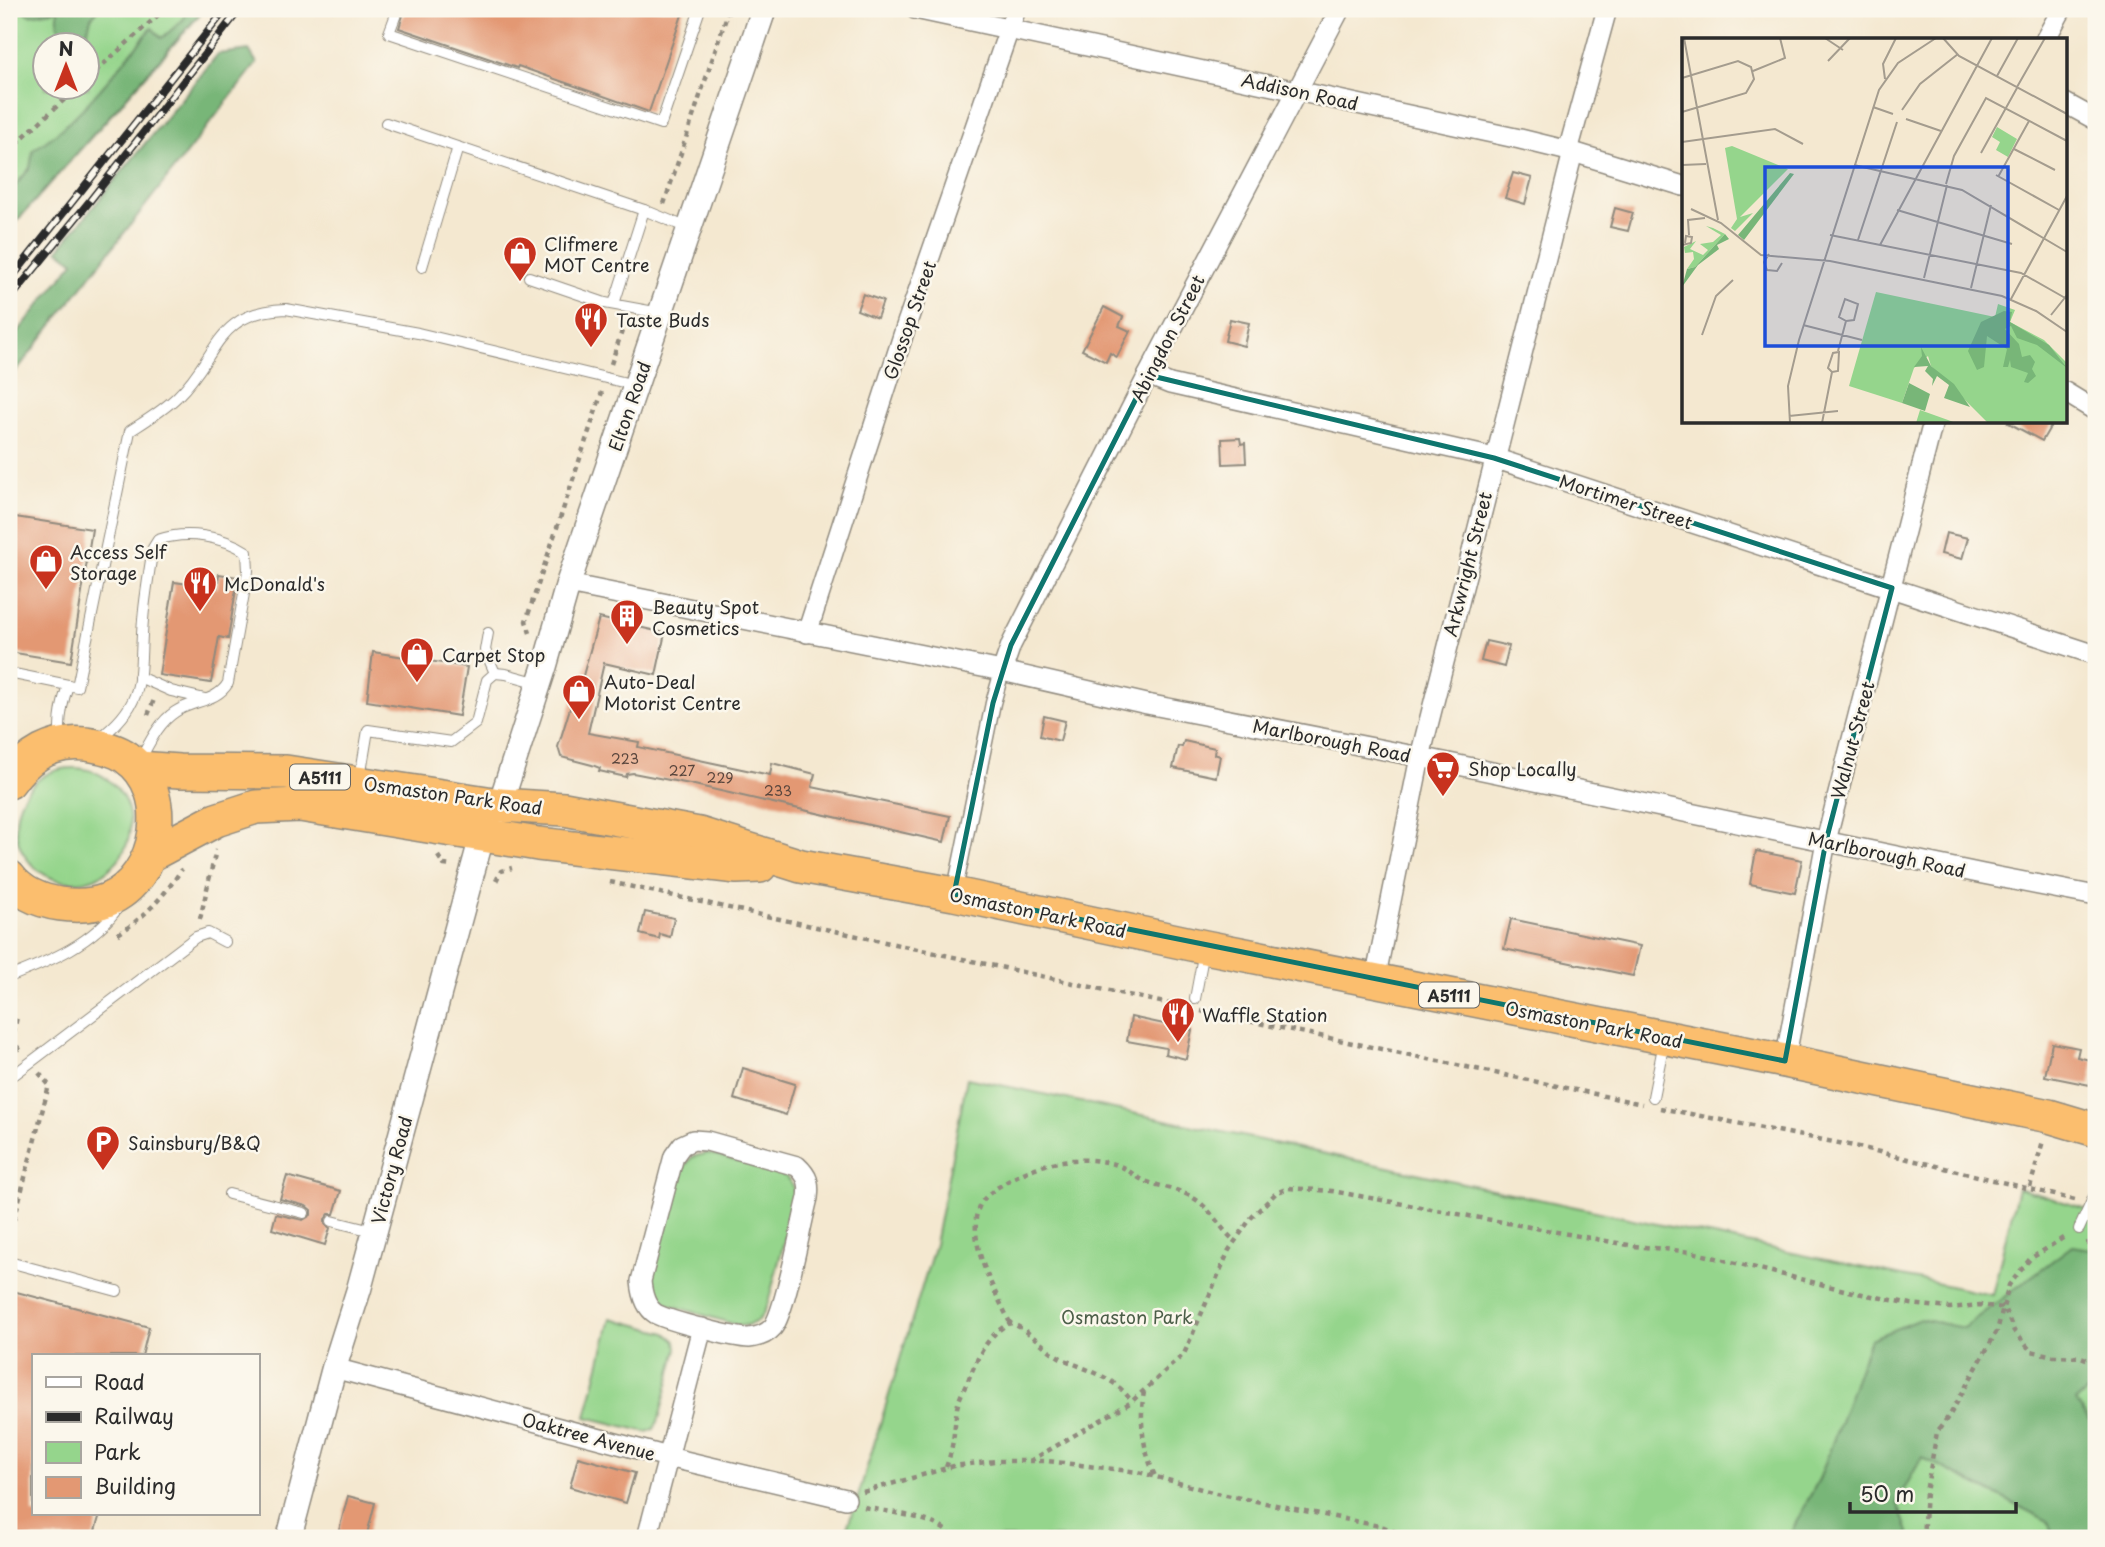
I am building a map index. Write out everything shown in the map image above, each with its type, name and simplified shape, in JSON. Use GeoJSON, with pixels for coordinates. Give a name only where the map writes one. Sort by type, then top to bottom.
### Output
{"type":"FeatureCollection","features":[{"type":"Feature","properties":{"kind":"highway","name":"Osmaston Park Road"},"geometry":{"type":"LineString","coordinates":[[50,750],[125,756],[138,767],[179,771],[286,772],[500,805],[564,809],[699,834],[801,866],[954,894],[1205,947],[1785,1062],[2049,1116],[2096,1130]]}},
{"type":"Feature","properties":{"kind":"highway"},"geometry":{"type":"LineString","coordinates":[[9,782],[19,767],[50,750]]}},
{"type":"Feature","properties":{"kind":"highway"},"geometry":{"type":"LineString","coordinates":[[138,767],[146,779],[155,808],[156,822],[144,866]]}},
{"type":"Feature","properties":{"kind":"highway","name":"Osmaston Park Road"},"geometry":{"type":"LineString","coordinates":[[9,877],[22,890],[51,903],[83,905],[109,900],[125,890],[144,866],[216,820],[256,807],[300,805],[427,824],[482,836],[737,867],[801,866]]}},
{"type":"Feature","properties":{"kind":"street","name":"Elton Road"},"geometry":{"type":"LineString","coordinates":[[500,805],[568,584],[764,9]]}},
{"type":"Feature","properties":{"kind":"street","name":"Addison Road"},"geometry":{"type":"LineString","coordinates":[[915,9],[1570,151],[1682,186]]}},
{"type":"Feature","properties":{"kind":"street","name":"Glossop Street"},"geometry":{"type":"LineString","coordinates":[[807,633],[908,320],[1016,9]]}},
{"type":"Feature","properties":{"kind":"street","name":"Abingdon Street"},"geometry":{"type":"LineString","coordinates":[[1002,671],[1011,645],[1148,375],[1340,9]]}},
{"type":"Feature","properties":{"kind":"street","name":"Arkwright Street"},"geometry":{"type":"LineString","coordinates":[[1375,980],[1420,757],[1606,9]]}},
{"type":"Feature","properties":{"kind":"street"},"geometry":{"type":"LineString","coordinates":[[2046,38],[2062,9]]}},
{"type":"Feature","properties":{"kind":"street"},"geometry":{"type":"LineString","coordinates":[[2066,104],[2096,120]]}},
{"type":"Feature","properties":{"kind":"street","name":"Mortimer Street"},"geometry":{"type":"LineString","coordinates":[[1148,375],[1170,384],[1493,458],[2096,655]]}},
{"type":"Feature","properties":{"kind":"street"},"geometry":{"type":"LineString","coordinates":[[2066,394],[2096,411]]}},
{"type":"Feature","properties":{"kind":"street","name":"Walnut Street"},"geometry":{"type":"LineString","coordinates":[[1785,1062],[1826,841],[1933,424]]}},
{"type":"Feature","properties":{"kind":"street","name":"Marlborough Road"},"geometry":{"type":"LineString","coordinates":[[568,584],[1002,671],[1147,704],[2096,895]]}},
{"type":"Feature","properties":{"kind":"street"},"geometry":{"type":"LineString","coordinates":[[954,894],[1002,671]]}},
{"type":"Feature","properties":{"kind":"street","name":"Victory Road"},"geometry":{"type":"LineString","coordinates":[[289,1538],[471,874],[482,836],[500,805]]}},
{"type":"Feature","properties":{"kind":"street"},"geometry":{"type":"LineString","coordinates":[[693,1140],[797,1166],[806,1174],[810,1187],[782,1306],[774,1325],[764,1335],[749,1338],[702,1328],[655,1313],[646,1303],[641,1282],[674,1156],[682,1145],[693,1140]]}},
{"type":"Feature","properties":{"kind":"street"},"geometry":{"type":"LineString","coordinates":[[647,1538],[702,1328]]}},
{"type":"Feature","properties":{"kind":"street","name":"Oaktree Avenue"},"geometry":{"type":"LineString","coordinates":[[334,1368],[668,1457],[846,1499]]}},
{"type":"Feature","properties":{"kind":"lane"},"geometry":{"type":"LineString","coordinates":[[398,9],[389,33],[661,124],[700,9]]}},
{"type":"Feature","properties":{"kind":"lane"},"geometry":{"type":"LineString","coordinates":[[386,122],[644,210],[689,228]]}},
{"type":"Feature","properties":{"kind":"lane"},"geometry":{"type":"LineString","coordinates":[[422,267],[458,147]]}},
{"type":"Feature","properties":{"kind":"lane"},"geometry":{"type":"LineString","coordinates":[[614,304],[644,210]]}},
{"type":"Feature","properties":{"kind":"lane"},"geometry":{"type":"LineString","coordinates":[[530,277],[614,304],[660,313]]}},
{"type":"Feature","properties":{"kind":"lane"},"geometry":{"type":"LineString","coordinates":[[9,673],[77,687],[130,431],[179,395],[231,325],[269,310],[286,309],[418,332],[636,386]]}},
{"type":"Feature","properties":{"kind":"lane"},"geometry":{"type":"LineString","coordinates":[[50,750],[120,722],[132,702],[139,677],[143,618],[153,548],[158,540],[191,536],[220,540],[247,552],[248,571],[228,682],[223,691],[177,711],[162,722],[138,767]]}},
{"type":"Feature","properties":{"kind":"lane"},"geometry":{"type":"LineString","coordinates":[[488,633],[485,650],[495,673]]}},
{"type":"Feature","properties":{"kind":"lane"},"geometry":{"type":"LineString","coordinates":[[359,782],[368,730],[451,742],[476,723],[487,680],[495,673],[542,674]]}},
{"type":"Feature","properties":{"kind":"lane"},"geometry":{"type":"LineString","coordinates":[[139,677],[171,691],[206,699]]}},
{"type":"Feature","properties":{"kind":"lane"},"geometry":{"type":"LineString","coordinates":[[50,750],[68,685]]}},
{"type":"Feature","properties":{"kind":"lane"},"geometry":{"type":"LineString","coordinates":[[9,977],[55,958],[91,935],[116,912],[144,866]]}},
{"type":"Feature","properties":{"kind":"lane"},"geometry":{"type":"LineString","coordinates":[[9,1074],[15,1074],[196,937],[208,933],[225,942]]}},
{"type":"Feature","properties":{"kind":"lane"},"geometry":{"type":"LineString","coordinates":[[1195,999],[1205,947]]}},
{"type":"Feature","properties":{"kind":"lane"},"geometry":{"type":"LineString","coordinates":[[1653,1097],[1665,1038]]}},
{"type":"Feature","properties":{"kind":"lane"},"geometry":{"type":"LineString","coordinates":[[2078,1228],[2096,1192]]}},
{"type":"Feature","properties":{"kind":"lane"},"geometry":{"type":"LineString","coordinates":[[229,1194],[304,1213]]}},
{"type":"Feature","properties":{"kind":"lane"},"geometry":{"type":"LineString","coordinates":[[332,1221],[375,1231]]}},
{"type":"Feature","properties":{"kind":"lane"},"geometry":{"type":"LineString","coordinates":[[9,1262],[117,1291]]}},
{"type":"Feature","properties":{"kind":"path"},"geometry":{"type":"LineString","coordinates":[[102,65],[165,9]]}},
{"type":"Feature","properties":{"kind":"path"},"geometry":{"type":"LineString","coordinates":[[659,218],[729,9]]}},
{"type":"Feature","properties":{"kind":"path"},"geometry":{"type":"LineString","coordinates":[[9,150],[62,102]]}},
{"type":"Feature","properties":{"kind":"path"},"geometry":{"type":"LineString","coordinates":[[542,674],[526,621],[630,307]]}},
{"type":"Feature","properties":{"kind":"path"},"geometry":{"type":"LineString","coordinates":[[196,937],[218,843],[207,849]]}},
{"type":"Feature","properties":{"kind":"path"},"geometry":{"type":"LineString","coordinates":[[434,849],[444,865],[470,870],[472,882],[492,887],[501,872],[518,866]]}},
{"type":"Feature","properties":{"kind":"path"},"geometry":{"type":"LineString","coordinates":[[114,937],[137,922],[166,894],[184,866]]}},
{"type":"Feature","properties":{"kind":"path"},"geometry":{"type":"LineString","coordinates":[[603,881],[1301,1032],[1860,1147],[2030,1187],[2091,1205]]}},
{"type":"Feature","properties":{"kind":"path"},"geometry":{"type":"LineString","coordinates":[[9,1015],[17,1017],[12,1042],[50,1085],[9,1239]]}},
{"type":"Feature","properties":{"kind":"path"},"geometry":{"type":"LineString","coordinates":[[1131,1401],[1114,1383],[1061,1358],[1010,1323],[979,1250],[976,1218],[979,1206],[993,1190],[1040,1166],[1082,1159],[1119,1166],[1144,1181],[1196,1199],[1235,1241]]}},
{"type":"Feature","properties":{"kind":"path"},"geometry":{"type":"LineString","coordinates":[[1030,1461],[1131,1401],[1184,1354],[1214,1282],[1235,1241],[1251,1218],[1276,1193],[1288,1188],[1332,1191],[1634,1246],[1692,1252],[1848,1292],[1911,1304],[1950,1308],[1980,1305],[2004,1308]]}},
{"type":"Feature","properties":{"kind":"path"},"geometry":{"type":"LineString","coordinates":[[1923,1538],[1926,1492],[1937,1432],[1951,1413],[1997,1331],[2009,1285],[2030,1259],[2078,1228],[2089,1243],[2096,1289]]}},
{"type":"Feature","properties":{"kind":"path"},"geometry":{"type":"LineString","coordinates":[[2004,1308],[2014,1331],[2031,1351],[2054,1356],[2081,1357],[2096,1363]]}},
{"type":"Feature","properties":{"kind":"path"},"geometry":{"type":"LineString","coordinates":[[946,1468],[953,1448],[957,1407],[964,1387],[980,1353],[993,1334],[1010,1323]]}},
{"type":"Feature","properties":{"kind":"path"},"geometry":{"type":"LineString","coordinates":[[1144,1390],[1145,1453],[1155,1476]]}},
{"type":"Feature","properties":{"kind":"path"},"geometry":{"type":"LineString","coordinates":[[952,1538],[946,1529],[923,1518],[906,1517],[849,1504],[846,1499],[946,1468],[995,1461],[1030,1461],[1099,1467],[1155,1476],[1216,1493],[1384,1527],[1410,1538]]}},
{"type":"Feature","properties":{"kind":"highlighted area"},"geometry":{"type":"Polygon","coordinates":[[[1148,375],[1494,458],[1892,588],[1826,841],[1785,1061],[954,894],[993,703],[1011,645],[1148,375]]]}},
{"type":"Feature","properties":{"kind":"green space"},"geometry":{"type":"Polygon","coordinates":[[[9,9],[179,9],[198,17],[9,230],[9,9]]]}},
{"type":"Feature","properties":{"kind":"green space"},"geometry":{"type":"Polygon","coordinates":[[[20,9],[99,9],[91,18],[87,32],[61,32],[58,10],[30,15],[20,9]]]}},
{"type":"Feature","properties":{"kind":"green space"},"geometry":{"type":"Polygon","coordinates":[[[186,9],[204,9],[9,230],[9,193],[30,168],[33,150],[66,125],[89,102],[102,102],[102,87],[152,28],[162,38],[183,20],[186,9]]]}},
{"type":"Feature","properties":{"kind":"green space"},"geometry":{"type":"Polygon","coordinates":[[[249,50],[257,63],[9,380],[9,343],[74,262],[58,250],[218,54],[249,50]]]}},
{"type":"Feature","properties":{"kind":"green space"},"geometry":{"type":"Polygon","coordinates":[[[73,768],[95,772],[113,785],[126,803],[130,825],[126,847],[113,865],[95,878],[73,882],[51,878],[33,865],[20,847],[16,825],[20,803],[33,785],[51,772],[73,768]]]}},
{"type":"Feature","properties":{"kind":"green space","name":"Osmaston Park"},"geometry":{"type":"Polygon","coordinates":[[[967,1078],[1992,1295],[2018,1188],[2096,1212],[2096,1538],[843,1538],[935,1244],[967,1078]]]}},
{"type":"Feature","properties":{"kind":"green space"},"geometry":{"type":"Polygon","coordinates":[[[708,1153],[780,1173],[794,1188],[796,1196],[768,1303],[764,1313],[751,1324],[740,1326],[670,1305],[658,1298],[652,1286],[654,1267],[683,1168],[692,1157],[708,1153]]]}},
{"type":"Feature","properties":{"kind":"green space"},"geometry":{"type":"Polygon","coordinates":[[[2072,1246],[2096,1250],[2096,1383],[2076,1401],[2096,1431],[2096,1538],[2054,1538],[2048,1521],[1922,1457],[1897,1502],[1910,1538],[1788,1538],[1820,1477],[1870,1339],[1920,1319],[1963,1328],[2072,1246]]]}},
{"type":"Feature","properties":{"kind":"green space"},"geometry":{"type":"Polygon","coordinates":[[[611,1318],[666,1333],[676,1341],[677,1349],[659,1419],[654,1429],[647,1432],[586,1417],[611,1318]]]}},
{"type":"Feature","properties":{"kind":"building"},"geometry":{"type":"Polygon","coordinates":[[[405,9],[684,9],[649,112],[399,28],[405,9]]]}},
{"type":"Feature","properties":{"kind":"building"},"geometry":{"type":"Polygon","coordinates":[[[1513,173],[1532,178],[1525,204],[1505,198],[1513,173]]]}},
{"type":"Feature","properties":{"kind":"building"},"geometry":{"type":"Polygon","coordinates":[[[1615,208],[1633,213],[1628,231],[1610,227],[1615,208]]]}},
{"type":"Feature","properties":{"kind":"building"},"geometry":{"type":"Polygon","coordinates":[[[863,294],[883,301],[877,318],[857,310],[863,294]]]}},
{"type":"Feature","properties":{"kind":"building"},"geometry":{"type":"Polygon","coordinates":[[[1104,307],[1123,317],[1119,326],[1130,331],[1117,357],[1110,353],[1106,362],[1082,350],[1104,307]]]}},
{"type":"Feature","properties":{"kind":"building"},"geometry":{"type":"Polygon","coordinates":[[[1230,319],[1249,323],[1244,346],[1225,341],[1230,319]]]}},
{"type":"Feature","properties":{"kind":"building"},"geometry":{"type":"Polygon","coordinates":[[[2011,424],[2052,424],[2042,441],[2011,424]]]}},
{"type":"Feature","properties":{"kind":"building"},"geometry":{"type":"Polygon","coordinates":[[[1240,438],[1241,444],[1245,443],[1246,463],[1223,464],[1222,439],[1240,438]]]}},
{"type":"Feature","properties":{"kind":"building","name":"Access Self Storage"},"geometry":{"type":"Polygon","coordinates":[[[9,516],[92,529],[71,662],[9,652],[9,516]]]}},
{"type":"Feature","properties":{"kind":"building"},"geometry":{"type":"Polygon","coordinates":[[[1946,533],[1968,538],[1962,559],[1941,554],[1946,533]]]}},
{"type":"Feature","properties":{"kind":"building","name":"McDonald's"},"geometry":{"type":"Polygon","coordinates":[[[219,574],[238,577],[228,639],[219,637],[211,683],[159,675],[174,582],[217,588],[219,574]]]}},
{"type":"Feature","properties":{"kind":"building"},"geometry":{"type":"Polygon","coordinates":[[[599,618],[665,633],[656,675],[604,663],[588,733],[639,742],[638,747],[770,775],[772,763],[815,774],[812,787],[950,816],[944,842],[690,784],[633,773],[627,774],[626,777],[599,771],[600,768],[592,765],[561,757],[558,747],[576,689],[579,690],[599,618]]]}},
{"type":"Feature","properties":{"kind":"building"},"geometry":{"type":"Polygon","coordinates":[[[1486,641],[1509,646],[1504,667],[1481,661],[1486,641]]]}},
{"type":"Feature","properties":{"kind":"building","name":"Carpet Stop"},"geometry":{"type":"Polygon","coordinates":[[[373,652],[467,667],[459,716],[367,701],[373,652]]]}},
{"type":"Feature","properties":{"kind":"building"},"geometry":{"type":"Polygon","coordinates":[[[1044,716],[1065,721],[1060,741],[1040,736],[1044,716]]]}},
{"type":"Feature","properties":{"kind":"building"},"geometry":{"type":"Polygon","coordinates":[[[1184,741],[1215,748],[1214,754],[1220,756],[1216,777],[1173,768],[1178,746],[1182,747],[1184,741]]]}},
{"type":"Feature","properties":{"kind":"building"},"geometry":{"type":"Polygon","coordinates":[[[1756,851],[1802,860],[1795,893],[1750,884],[1756,851]]]}},
{"type":"Feature","properties":{"kind":"building"},"geometry":{"type":"Polygon","coordinates":[[[645,912],[674,918],[670,937],[660,934],[659,939],[640,934],[645,912]]]}},
{"type":"Feature","properties":{"kind":"building"},"geometry":{"type":"Polygon","coordinates":[[[1511,919],[1640,946],[1633,976],[1504,949],[1511,919]]]}},
{"type":"Feature","properties":{"kind":"building"},"geometry":{"type":"Polygon","coordinates":[[[1131,1017],[1192,1030],[1186,1059],[1165,1054],[1166,1048],[1127,1041],[1131,1017]]]}},
{"type":"Feature","properties":{"kind":"building"},"geometry":{"type":"Polygon","coordinates":[[[2052,1043],[2079,1048],[2077,1057],[2094,1061],[2090,1085],[2045,1076],[2052,1043]]]}},
{"type":"Feature","properties":{"kind":"building"},"geometry":{"type":"Polygon","coordinates":[[[743,1068],[795,1084],[786,1115],[734,1099],[743,1068]]]}},
{"type":"Feature","properties":{"kind":"building"},"geometry":{"type":"Polygon","coordinates":[[[287,1176],[341,1191],[334,1214],[329,1214],[325,1219],[325,1224],[330,1228],[325,1245],[272,1229],[276,1214],[303,1220],[311,1215],[311,1210],[306,1206],[280,1199],[287,1176]]]}},
{"type":"Feature","properties":{"kind":"building"},"geometry":{"type":"Polygon","coordinates":[[[9,1290],[149,1327],[142,1354],[32,1354],[32,1516],[99,1516],[93,1538],[9,1538],[9,1290]]]}},
{"type":"Feature","properties":{"kind":"building"},"geometry":{"type":"Polygon","coordinates":[[[578,1457],[635,1473],[626,1503],[570,1487],[578,1457]]]}},
{"type":"Feature","properties":{"kind":"building"},"geometry":{"type":"Polygon","coordinates":[[[348,1496],[375,1503],[366,1538],[337,1538],[348,1496]]]}},
{"type":"Feature","properties":{"kind":"railway"},"geometry":{"type":"LineString","coordinates":[[9,281],[226,9]]}},
{"type":"Feature","properties":{"kind":"railway"},"geometry":{"type":"LineString","coordinates":[[9,300],[240,9]]}},
{"type":"Feature","properties":{"kind":"place","name":"Clifmere MOT Centre"},"geometry":{"type":"Point","coordinates":[520,283]}},
{"type":"Feature","properties":{"kind":"place","name":"Taste Buds"},"geometry":{"type":"Point","coordinates":[591,349]}},
{"type":"Feature","properties":{"kind":"place","name":"Access Self Storage"},"geometry":{"type":"Point","coordinates":[46,591]}},
{"type":"Feature","properties":{"kind":"place","name":"McDonald's"},"geometry":{"type":"Point","coordinates":[200,613]}},
{"type":"Feature","properties":{"kind":"place","name":"Beauty Spot Cosmetics"},"geometry":{"type":"Point","coordinates":[627,646]}},
{"type":"Feature","properties":{"kind":"place","name":"Carpet Stop"},"geometry":{"type":"Point","coordinates":[417,684]}},
{"type":"Feature","properties":{"kind":"place","name":"Auto-Deal Motorist Centre"},"geometry":{"type":"Point","coordinates":[579,721]}},
{"type":"Feature","properties":{"kind":"place","name":"Shop Locally"},"geometry":{"type":"Point","coordinates":[1443,798]}},
{"type":"Feature","properties":{"kind":"place","name":"Waffle Station"},"geometry":{"type":"Point","coordinates":[1178,1044]}},
{"type":"Feature","properties":{"kind":"place","name":"Sainsbury/B&Q"},"geometry":{"type":"Point","coordinates":[103,1172]}}]}
